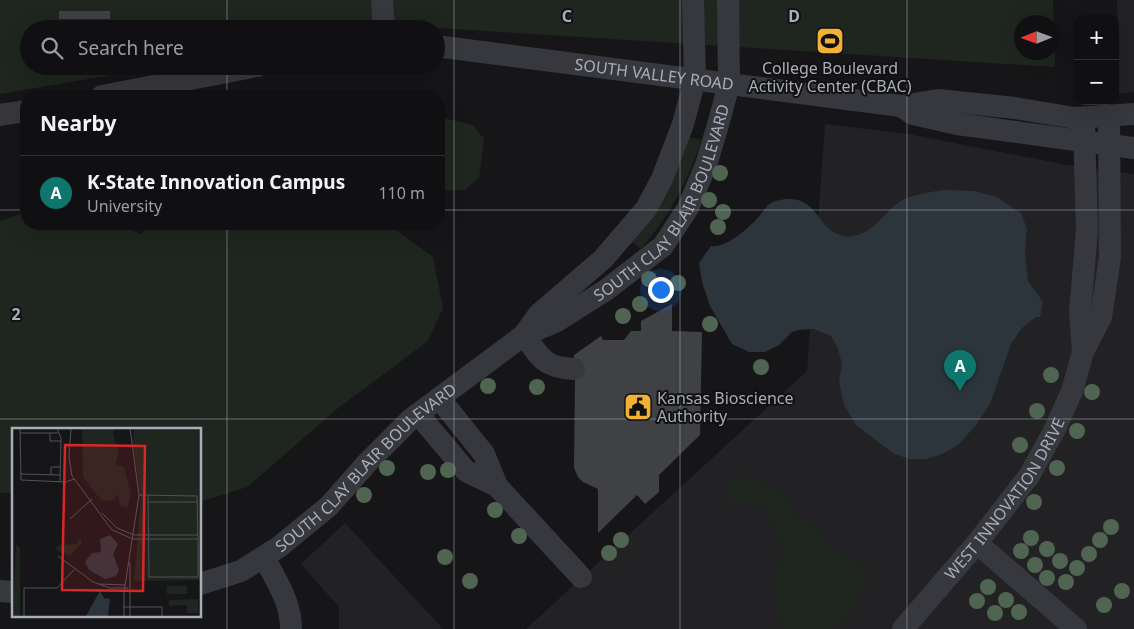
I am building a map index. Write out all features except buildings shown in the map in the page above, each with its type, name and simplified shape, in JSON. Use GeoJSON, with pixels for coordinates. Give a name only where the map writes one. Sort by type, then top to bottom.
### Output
{"type":"FeatureCollection","features":[{"type":"Feature","properties":{"kind":"street"},"geometry":{"type":"LineString","coordinates":[[382,0],[383,20]]}},
{"type":"Feature","properties":{"kind":"street","name":"SOUTH CLAY BLAIR BOULEVARD"},"geometry":{"type":"LineString","coordinates":[[524,335],[539,314],[603,259],[646,209],[670,159],[683,124],[695,79],[693,0]]}},
{"type":"Feature","properties":{"kind":"street","name":"SOUTH CLAY BLAIR BOULEVARD"},"geometry":{"type":"LineString","coordinates":[[201,584],[242,571],[279,547],[329,506],[367,463],[418,414],[524,335],[557,322],[606,290],[663,246],[688,208],[706,165],[729,84],[728,0]]}},
{"type":"Feature","properties":{"kind":"street","name":"SOUTH VALLEY ROAD"},"geometry":{"type":"LineString","coordinates":[[445,47],[901,106],[938,100],[1015,108],[1075,118],[1134,114]]}},
{"type":"Feature","properties":{"kind":"street"},"geometry":{"type":"LineString","coordinates":[[133,90],[210,75]]}},
{"type":"Feature","properties":{"kind":"street","name":"SOUTH VALLEY ROAD"},"geometry":{"type":"LineString","coordinates":[[901,106],[913,114],[957,124],[1134,148]]}},
{"type":"Feature","properties":{"kind":"street"},"geometry":{"type":"LineString","coordinates":[[0,115],[20,112]]}},
{"type":"Feature","properties":{"kind":"street","name":"WEST INNOVATION DRIVE"},"geometry":{"type":"LineString","coordinates":[[902,629],[977,542],[1033,468],[1054,431],[1072,391],[1083,352],[1102,317],[1110,257],[1109,116]]}},
{"type":"Feature","properties":{"kind":"street","name":"WEST INNOVATION DRIVE"},"geometry":{"type":"LineString","coordinates":[[1083,352],[1080,310],[1087,231],[1083,141],[1084,117]]}},
{"type":"Feature","properties":{"kind":"street"},"geometry":{"type":"LineString","coordinates":[[524,335],[540,357],[547,363],[555,367],[574,369]]}},
{"type":"Feature","properties":{"kind":"street"},"geometry":{"type":"LineString","coordinates":[[439,398],[484,454],[497,486],[582,577]]}},
{"type":"Feature","properties":{"kind":"street"},"geometry":{"type":"LineString","coordinates":[[418,414],[466,471],[497,486]]}},
{"type":"Feature","properties":{"kind":"street"},"geometry":{"type":"LineString","coordinates":[[977,542],[1076,629]]}},
{"type":"Feature","properties":{"kind":"street"},"geometry":{"type":"LineString","coordinates":[[264,557],[286,598],[291,618],[291,629]]}},
{"type":"Feature","properties":{"kind":"shaded area","name":"College Boulevard Activity Center (CBAC)"},"geometry":{"type":"Polygon","coordinates":[[[0,0],[1053,0],[1053,15],[1014,15],[1014,60],[1055,60],[1055,67],[445,28],[445,20],[20,20],[20,75],[112,75],[0,94],[0,0]]]}},
{"type":"Feature","properties":{"kind":"shaded area"},"geometry":{"type":"Polygon","coordinates":[[[1117,0],[1134,0],[1134,92],[1119,94],[1119,15],[1117,15],[1117,0]]]}},
{"type":"Feature","properties":{"kind":"shaded area"},"geometry":{"type":"Polygon","coordinates":[[[445,118],[473,125],[484,139],[479,178],[465,190],[445,190],[445,118]]]}},
{"type":"Feature","properties":{"kind":"shaded area"},"geometry":{"type":"Polygon","coordinates":[[[825,124],[908,134],[1067,165],[1134,174],[1134,629],[526,629],[807,371],[825,124]]]}},
{"type":"Feature","properties":{"kind":"shaded area"},"geometry":{"type":"Polygon","coordinates":[[[689,137],[701,140],[684,184],[669,211],[641,249],[631,241],[689,137]]]}},
{"type":"Feature","properties":{"kind":"shaded area"},"geometry":{"type":"Polygon","coordinates":[[[945,190],[974,191],[996,197],[1021,213],[1027,229],[1025,253],[1028,281],[1043,302],[1040,317],[1036,317],[1022,328],[1011,344],[990,404],[976,425],[958,445],[942,454],[926,459],[910,459],[894,454],[856,425],[844,405],[839,381],[842,365],[838,348],[831,336],[814,329],[798,330],[792,332],[779,345],[765,352],[749,352],[732,344],[710,306],[702,282],[699,263],[711,246],[725,244],[732,240],[751,224],[768,205],[775,201],[800,200],[807,204],[829,229],[836,234],[853,236],[868,230],[901,201],[917,195],[945,190]]]}},
{"type":"Feature","properties":{"kind":"shaded area"},"geometry":{"type":"Polygon","coordinates":[[[20,214],[20,230],[131,230],[142,234],[143,230],[396,230],[433,257],[443,308],[428,341],[337,409],[247,487],[201,502],[201,428],[12,428],[12,493],[0,493],[0,221],[20,214]]]}},
{"type":"Feature","properties":{"kind":"shaded area"},"geometry":{"type":"Polygon","coordinates":[[[743,475],[752,477],[785,496],[798,518],[815,526],[831,550],[847,556],[865,567],[869,574],[867,584],[862,590],[855,610],[831,629],[781,629],[772,588],[781,558],[780,542],[774,523],[769,514],[761,507],[733,502],[726,494],[729,485],[743,475]]]}},
{"type":"Feature","properties":{"kind":"shaded area"},"geometry":{"type":"Polygon","coordinates":[[[345,523],[443,629],[339,629],[339,607],[301,564],[345,523]]]}},
{"type":"Feature","properties":{"kind":"place","name":"College Boulevard Activity Center (CBAC)"},"geometry":{"type":"Point","coordinates":[830,41]}},
{"type":"Feature","properties":{"kind":"place","name":"K-State Innovation Campus"},"geometry":{"type":"Point","coordinates":[960,391]}},
{"type":"Feature","properties":{"kind":"place","name":"Kansas Bioscience Authority"},"geometry":{"type":"Point","coordinates":[638,407]}}]}
